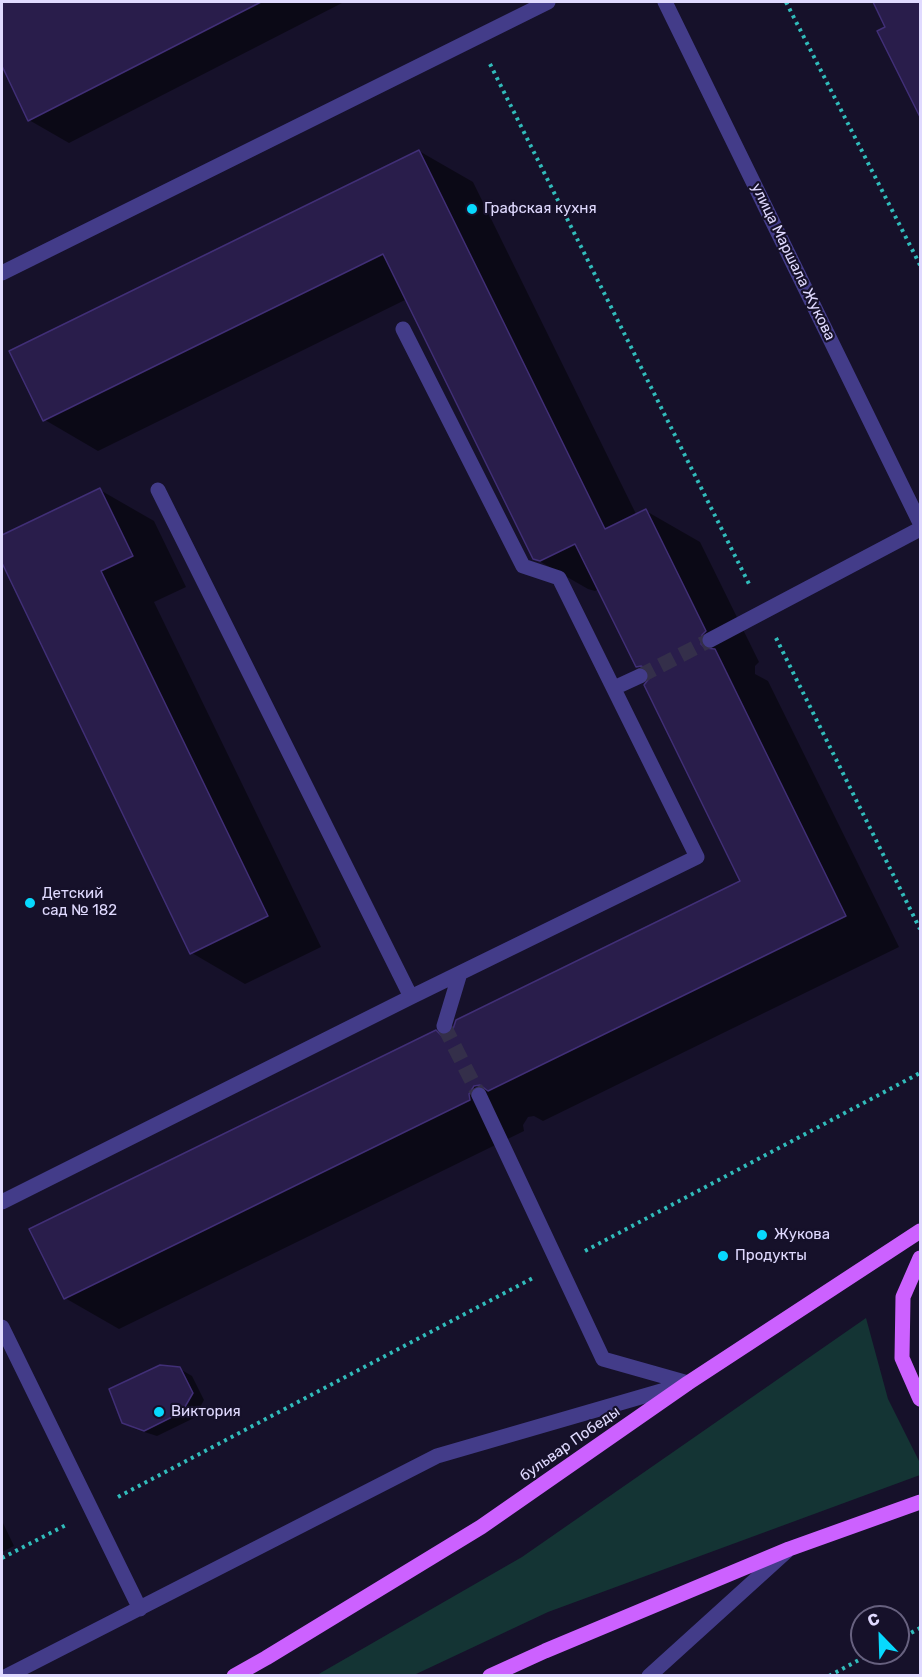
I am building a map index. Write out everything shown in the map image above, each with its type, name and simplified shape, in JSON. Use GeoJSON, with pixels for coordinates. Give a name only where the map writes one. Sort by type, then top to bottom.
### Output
{"type":"FeatureCollection","features":[{"type":"Feature","properties":{"kind":"main road","name":"бульвар Победы"},"geometry":{"type":"LineString","coordinates":[[234,1676],[266,1659],[482,1527],[688,1383],[921,1231]]}},
{"type":"Feature","properties":{"kind":"main road"},"geometry":{"type":"LineString","coordinates":[[921,1258],[903,1297],[902,1348],[902,1358],[921,1399]]}},
{"type":"Feature","properties":{"kind":"main road"},"geometry":{"type":"LineString","coordinates":[[490,1676],[555,1646],[789,1549],[921,1502]]}},
{"type":"Feature","properties":{"kind":"street"},"geometry":{"type":"LineString","coordinates":[[2,273],[548,2]]}},
{"type":"Feature","properties":{"kind":"street","name":"улица Маршала Жукова"},"geometry":{"type":"LineString","coordinates":[[665,2],[921,523]]}},
{"type":"Feature","properties":{"kind":"street"},"geometry":{"type":"LineString","coordinates":[[2,1202],[697,857],[559,578],[523,566],[403,329]]}},
{"type":"Feature","properties":{"kind":"street"},"geometry":{"type":"LineString","coordinates":[[158,490],[411,997]]}},
{"type":"Feature","properties":{"kind":"street"},"geometry":{"type":"LineString","coordinates":[[711,640],[921,530]]}},
{"type":"Feature","properties":{"kind":"street"},"geometry":{"type":"LineString","coordinates":[[614,688],[640,676]]}},
{"type":"Feature","properties":{"kind":"street"},"geometry":{"type":"LineString","coordinates":[[444,1026],[460,974]]}},
{"type":"Feature","properties":{"kind":"street"},"geometry":{"type":"LineString","coordinates":[[479,1095],[603,1359],[688,1383]]}},
{"type":"Feature","properties":{"kind":"street"},"geometry":{"type":"LineString","coordinates":[[2,1327],[140,1609]]}},
{"type":"Feature","properties":{"kind":"street"},"geometry":{"type":"LineString","coordinates":[[7,1676],[437,1456],[688,1383]]}},
{"type":"Feature","properties":{"kind":"street"},"geometry":{"type":"LineString","coordinates":[[649,1676],[789,1549]]}},
{"type":"Feature","properties":{"kind":"path"},"geometry":{"type":"LineString","coordinates":[[786,2],[921,265]]}},
{"type":"Feature","properties":{"kind":"path"},"geometry":{"type":"LineString","coordinates":[[477,38],[921,929]]}},
{"type":"Feature","properties":{"kind":"path"},"geometry":{"type":"LineString","coordinates":[[2,1558],[921,1072]]}},
{"type":"Feature","properties":{"kind":"path"},"geometry":{"type":"LineString","coordinates":[[829,1676],[850,1665]]}},
{"type":"Feature","properties":{"kind":"green space"},"geometry":{"type":"Polygon","coordinates":[[[866,1318],[888,1399],[920,1463],[920,1475],[548,1612],[414,1675],[317,1675],[522,1557],[866,1318]]]}},
{"type":"Feature","properties":{"kind":"building"},"geometry":{"type":"Polygon","coordinates":[[[2,2],[261,2],[28,121],[2,66],[2,2]]]}},
{"type":"Feature","properties":{"kind":"building"},"geometry":{"type":"Polygon","coordinates":[[[873,2],[921,2],[921,119],[877,31],[885,27],[873,2]]]}},
{"type":"Feature","properties":{"kind":"building"},"geometry":{"type":"Polygon","coordinates":[[[419,150],[605,529],[646,509],[706,631],[702,635],[701,644],[705,648],[715,649],[846,916],[488,1091],[480,1085],[474,1086],[469,1094],[470,1100],[64,1299],[29,1229],[436,1030],[441,1035],[447,1035],[453,1029],[456,1020],[740,881],[644,685],[650,677],[649,671],[641,666],[636,667],[575,544],[540,561],[533,559],[383,254],[43,421],[9,351],[419,150]]]}},
{"type":"Feature","properties":{"kind":"building"},"geometry":{"type":"Polygon","coordinates":[[[100,488],[133,556],[101,571],[268,916],[190,954],[2,563],[2,535],[100,488]]]}},
{"type":"Feature","properties":{"kind":"building"},"geometry":{"type":"Polygon","coordinates":[[[160,1365],[180,1367],[193,1393],[182,1412],[144,1431],[122,1423],[109,1389],[160,1365]]]}},
{"type":"Feature","properties":{"kind":"tunnel"},"geometry":{"type":"LineString","coordinates":[[640,676],[710,640]]}},
{"type":"Feature","properties":{"kind":"tunnel"},"geometry":{"type":"LineString","coordinates":[[444,1026],[479,1095]]}},
{"type":"Feature","properties":{"kind":"place","name":"Графская кухня"},"geometry":{"type":"Point","coordinates":[472,209]}},
{"type":"Feature","properties":{"kind":"place","name":"Детский сад № 182"},"geometry":{"type":"Point","coordinates":[30,903]}},
{"type":"Feature","properties":{"kind":"place","name":"Жукова"},"geometry":{"type":"Point","coordinates":[762,1235]}},
{"type":"Feature","properties":{"kind":"place","name":"Продукты"},"geometry":{"type":"Point","coordinates":[723,1256]}},
{"type":"Feature","properties":{"kind":"place","name":"Виктория"},"geometry":{"type":"Point","coordinates":[159,1412]}}]}
